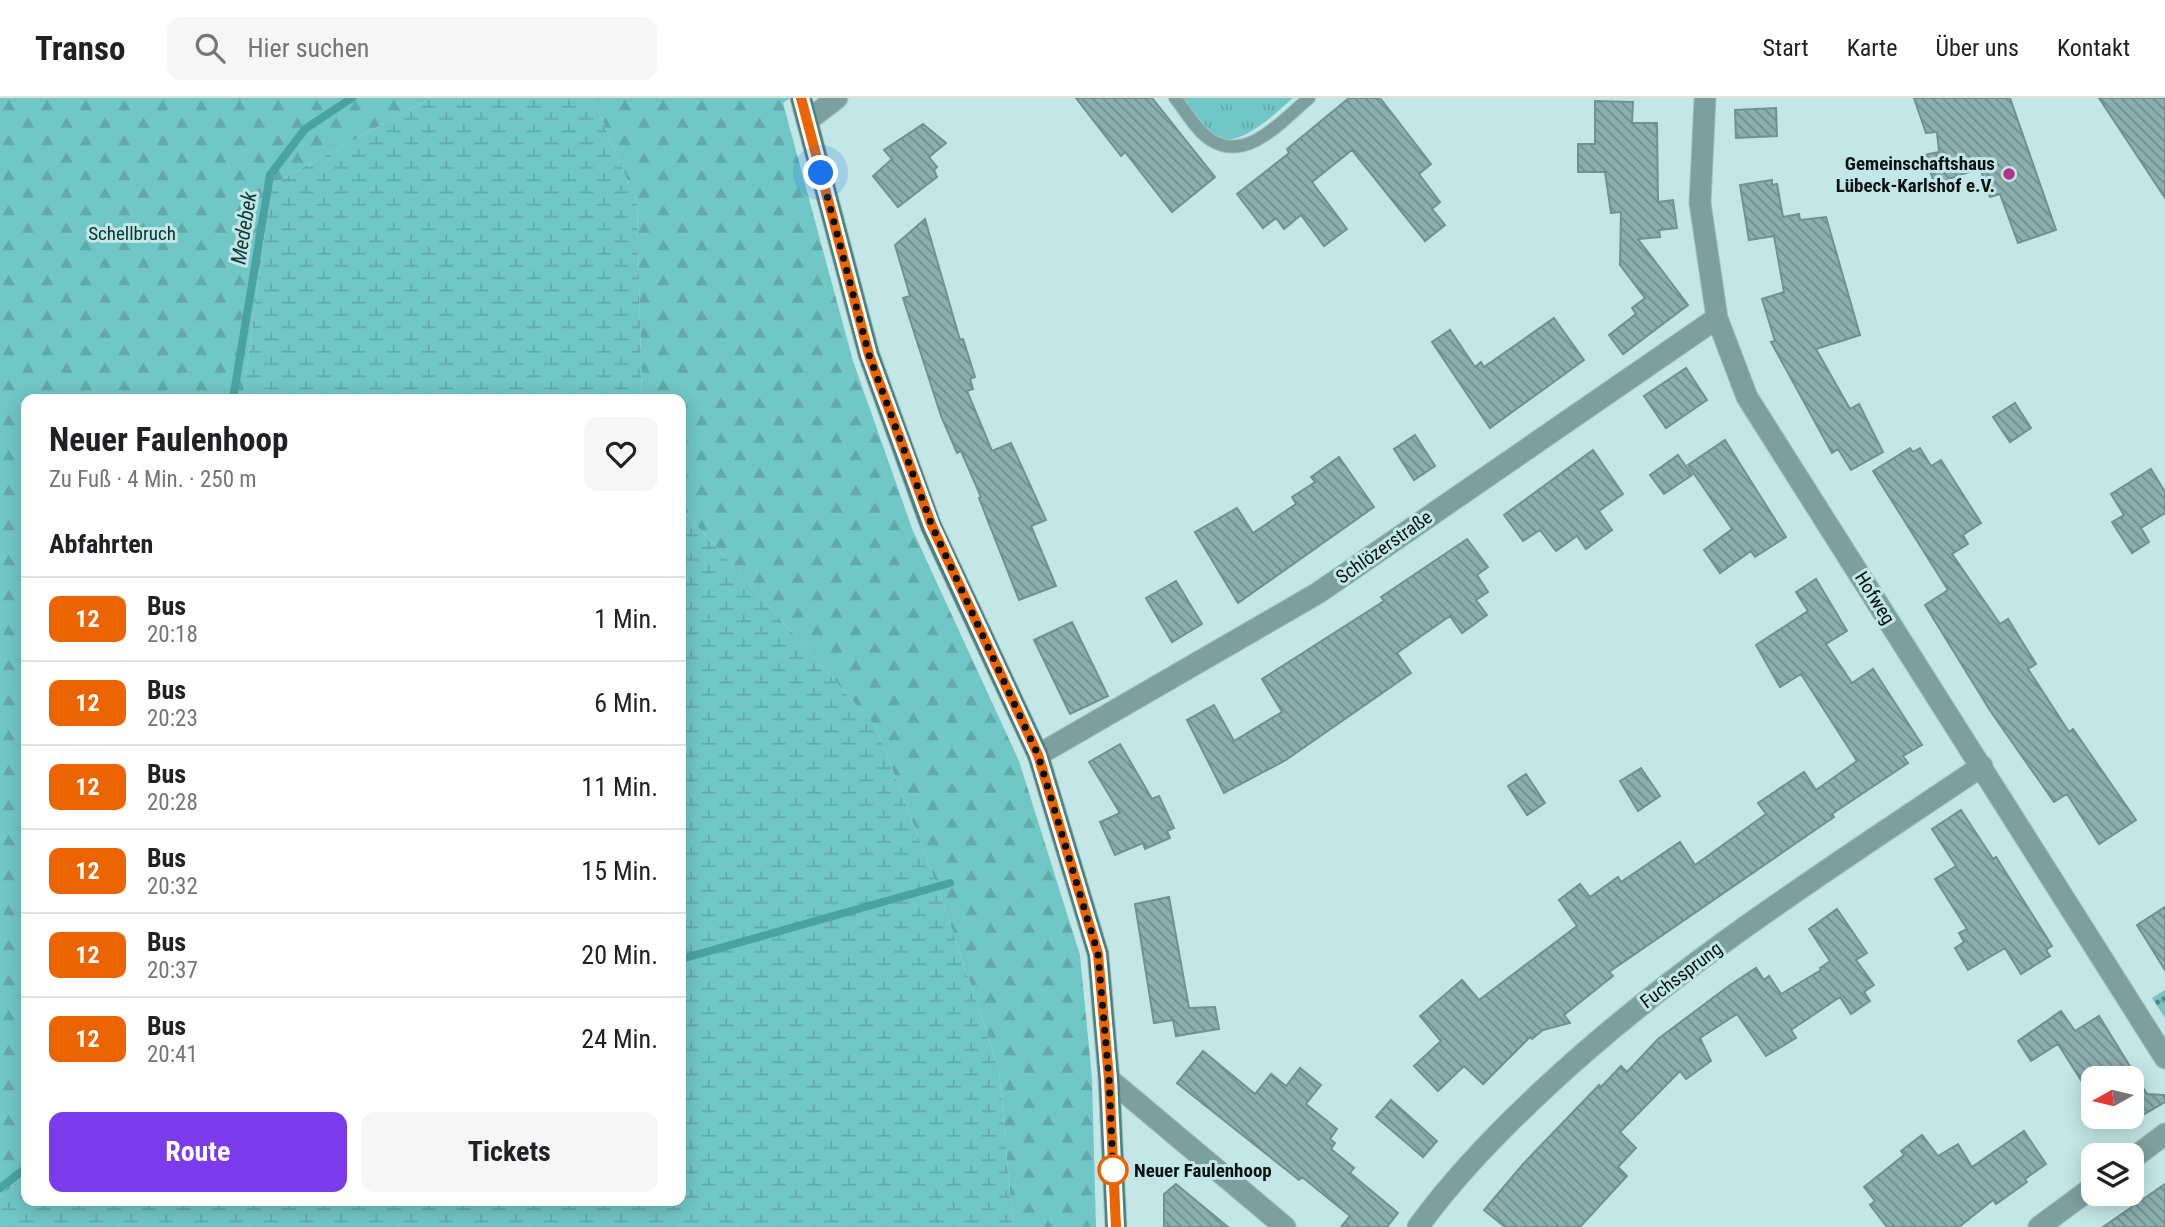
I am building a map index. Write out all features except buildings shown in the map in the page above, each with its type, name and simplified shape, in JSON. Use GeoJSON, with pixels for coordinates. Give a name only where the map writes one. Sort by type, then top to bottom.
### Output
{"type":"FeatureCollection","features":[{"type":"Feature","properties":{"kind":"street"},"geometry":{"type":"LineString","coordinates":[[801,98],[874,368],[932,526],[1038,755],[1098,954],[1109,1079],[1116,1227]]}},
{"type":"Feature","properties":{"kind":"street"},"geometry":{"type":"LineString","coordinates":[[807,121],[837,98]]}},
{"type":"Feature","properties":{"kind":"street","name":"Hofweg"},"geometry":{"type":"LineString","coordinates":[[1704,98],[1700,203],[1717,318],[1747,397],[2165,1058]]}},
{"type":"Feature","properties":{"kind":"street","name":"Schlözerstraße"},"geometry":{"type":"LineString","coordinates":[[1038,755],[1318,593],[1717,318]]}},
{"type":"Feature","properties":{"kind":"street","name":"Fuchssprung"},"geometry":{"type":"LineString","coordinates":[[1418,1227],[1441,1195],[1510,1123],[1601,1036],[1778,904],[1982,766]]}},
{"type":"Feature","properties":{"kind":"street"},"geometry":{"type":"LineString","coordinates":[[1109,1079],[1286,1227]]}},
{"type":"Feature","properties":{"kind":"street"},"geometry":{"type":"LineString","coordinates":[[2144,1150],[2165,1134]]}},
{"type":"Feature","properties":{"kind":"street"},"geometry":{"type":"LineString","coordinates":[[2039,1227],[2081,1196]]}},
{"type":"Feature","properties":{"kind":"lane"},"geometry":{"type":"LineString","coordinates":[[1175,98],[1209,140],[1230,148],[1254,143],[1309,98]]}},
{"type":"Feature","properties":{"kind":"green space","name":"Schellbruch"},"geometry":{"type":"Polygon","coordinates":[[[0,98],[431,98],[271,185],[244,394],[21,394],[21,1179],[0,1197],[0,98]]]}},
{"type":"Feature","properties":{"kind":"green space"},"geometry":{"type":"Polygon","coordinates":[[[431,98],[593,98],[637,203],[642,394],[244,394],[271,185],[431,98]]]}},
{"type":"Feature","properties":{"kind":"green space"},"geometry":{"type":"Polygon","coordinates":[[[593,98],[790,98],[783,103],[853,361],[913,531],[1019,761],[1080,955],[1092,1078],[1096,1227],[1013,1227],[999,1069],[938,888],[876,727],[686,514],[686,394],[642,394],[637,203],[593,98]]]}},
{"type":"Feature","properties":{"kind":"green space"},"geometry":{"type":"Polygon","coordinates":[[[1181,98],[1293,98],[1253,130],[1230,139],[1218,139],[1197,121],[1181,98]]]}},
{"type":"Feature","properties":{"kind":"green space"},"geometry":{"type":"Polygon","coordinates":[[[686,514],[876,727],[938,888],[999,1069],[1013,1227],[0,1227],[0,1197],[21,1179],[21,1206],[686,1206],[686,514]]]}},
{"type":"Feature","properties":{"kind":"green space"},"geometry":{"type":"Polygon","coordinates":[[[2165,990],[2165,1018],[2152,998],[2165,990]]]}},
{"type":"Feature","properties":{"kind":"waterway","name":"Medebek"},"geometry":{"type":"LineString","coordinates":[[234,394],[270,175],[305,129],[352,98]]}},
{"type":"Feature","properties":{"kind":"waterway"},"geometry":{"type":"LineString","coordinates":[[686,958],[950,883]]}},
{"type":"Feature","properties":{"kind":"waterway","name":"Medebek"},"geometry":{"type":"LineString","coordinates":[[0,1188],[21,1172]]}},
{"type":"Feature","properties":{"kind":"bus line","name":"12"},"geometry":{"type":"LineString","coordinates":[[801,98],[869,355],[932,526],[1038,755],[1098,954],[1109,1079],[1116,1227]]}},
{"type":"Feature","properties":{"kind":"place","name":"Gemeinschaftshaus Lübeck-Karlshof e.V."},"geometry":{"type":"Point","coordinates":[2009,174]}},
{"type":"Feature","properties":{"kind":"place","name":"Neuer Faulenhoop"},"geometry":{"type":"Point","coordinates":[1113,1170]}},
{"type":"Feature","properties":{"kind":"route"},"geometry":{"type":"LineString","coordinates":[[821,173],[869,355],[932,526],[1038,755],[1098,954],[1109,1079],[1113,1170]]}}]}
